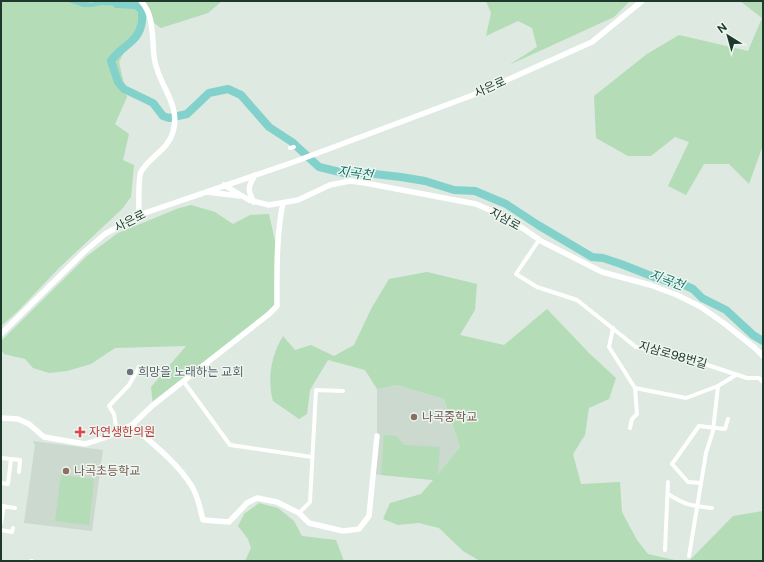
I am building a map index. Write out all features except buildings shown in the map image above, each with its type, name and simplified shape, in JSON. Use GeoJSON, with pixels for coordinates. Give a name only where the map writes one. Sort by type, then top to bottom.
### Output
{"type":"FeatureCollection","features":[{"type":"Feature","properties":{"kind":"street"},"geometry":{"type":"LineString","coordinates":[[139,215],[140,173],[148,162],[170,142],[175,121],[171,99],[159,76],[155,63],[152,29],[148,12],[145,5],[141,1]]}},
{"type":"Feature","properties":{"kind":"street","name":"사은로"},"geometry":{"type":"LineString","coordinates":[[1,334],[84,252],[105,234],[139,215],[291,163],[473,95],[592,42],[642,1]]}},
{"type":"Feature","properties":{"kind":"street"},"geometry":{"type":"LineString","coordinates":[[255,175],[249,187],[250,195],[255,202]]}},
{"type":"Feature","properties":{"kind":"street","name":"지삼로"},"geometry":{"type":"LineString","coordinates":[[224,185],[240,196],[269,206],[298,200],[330,185],[350,182],[365,183],[476,204],[492,210],[508,219],[538,240],[602,272],[650,285],[677,295],[701,307],[755,348],[763,356]]}},
{"type":"Feature","properties":{"kind":"street"},"geometry":{"type":"LineString","coordinates":[[207,192],[240,196]]}},
{"type":"Feature","properties":{"kind":"street"},"geometry":{"type":"LineString","coordinates":[[1,418],[18,419],[29,424],[44,437],[85,444],[132,426],[154,405],[269,314],[277,306],[277,250],[279,224],[283,203]]}},
{"type":"Feature","properties":{"kind":"street","name":"지삼로98번길"},"geometry":{"type":"LineString","coordinates":[[538,240],[516,274],[537,287],[577,300],[636,346],[677,355],[747,378],[759,378],[763,382]]}},
{"type":"Feature","properties":{"kind":"street"},"geometry":{"type":"LineString","coordinates":[[613,328],[609,347],[635,388],[637,414],[632,419],[630,428]]}},
{"type":"Feature","properties":{"kind":"street"},"geometry":{"type":"LineString","coordinates":[[117,433],[114,414],[109,406],[129,385],[139,367]]}},
{"type":"Feature","properties":{"kind":"street"},"geometry":{"type":"LineString","coordinates":[[635,388],[686,398],[718,386],[736,375]]}},
{"type":"Feature","properties":{"kind":"street"},"geometry":{"type":"LineString","coordinates":[[184,382],[230,445],[312,457]]}},
{"type":"Feature","properties":{"kind":"street"},"geometry":{"type":"LineString","coordinates":[[689,556],[706,453],[713,428],[718,386]]}},
{"type":"Feature","properties":{"kind":"street"},"geometry":{"type":"LineString","coordinates":[[299,513],[310,502],[316,390],[343,391]]}},
{"type":"Feature","properties":{"kind":"street"},"geometry":{"type":"LineString","coordinates":[[701,482],[688,482],[672,464],[699,426],[725,429],[728,419]]}},
{"type":"Feature","properties":{"kind":"street"},"geometry":{"type":"LineString","coordinates":[[132,426],[165,455],[192,485],[199,503],[203,520],[229,522],[246,503],[257,498],[277,502],[299,513],[309,523],[343,531],[359,529],[369,516],[377,436]]}},
{"type":"Feature","properties":{"kind":"street"},"geometry":{"type":"LineString","coordinates":[[1,458],[20,460],[19,472]]}},
{"type":"Feature","properties":{"kind":"street"},"geometry":{"type":"LineString","coordinates":[[1,483],[8,484],[11,459]]}},
{"type":"Feature","properties":{"kind":"street"},"geometry":{"type":"LineString","coordinates":[[665,550],[668,482]]}},
{"type":"Feature","properties":{"kind":"street"},"geometry":{"type":"LineString","coordinates":[[668,494],[683,503],[712,508]]}},
{"type":"Feature","properties":{"kind":"street"},"geometry":{"type":"LineString","coordinates":[[1,523],[2,506],[15,508]]}},
{"type":"Feature","properties":{"kind":"street"},"geometry":{"type":"LineString","coordinates":[[1,530],[12,532],[13,528]]}},
{"type":"Feature","properties":{"kind":"shaded area","name":"나곡중학교"},"geometry":{"type":"Polygon","coordinates":[[[397,385],[444,399],[460,447],[433,480],[373,474],[377,436],[377,389],[397,385]]]}},
{"type":"Feature","properties":{"kind":"shaded area","name":"나곡초등학교"},"geometry":{"type":"Polygon","coordinates":[[[33,441],[103,450],[92,531],[24,523],[35,445],[33,441]]]}},
{"type":"Feature","properties":{"kind":"green space"},"geometry":{"type":"Polygon","coordinates":[[[1,1],[139,1],[138,3],[129,2],[124,4],[136,5],[142,18],[119,62],[127,97],[115,124],[129,134],[123,160],[134,165],[131,197],[122,209],[60,267],[17,312],[1,326],[1,1]]]}},
{"type":"Feature","properties":{"kind":"green space"},"geometry":{"type":"Polygon","coordinates":[[[143,1],[222,1],[208,13],[161,28],[147,18],[143,1]]]}},
{"type":"Feature","properties":{"kind":"green space"},"geometry":{"type":"Polygon","coordinates":[[[486,1],[630,1],[614,17],[509,65],[537,47],[532,28],[518,21],[486,36],[491,13],[486,1]]]}},
{"type":"Feature","properties":{"kind":"green space"},"geometry":{"type":"Polygon","coordinates":[[[740,1],[763,1],[763,145],[749,184],[729,164],[704,164],[686,195],[668,186],[689,142],[675,137],[651,156],[628,156],[596,138],[594,96],[647,54],[679,35],[748,51],[762,18],[740,1]]]}},
{"type":"Feature","properties":{"kind":"green space"},"geometry":{"type":"Polygon","coordinates":[[[191,205],[215,212],[233,224],[250,215],[269,214],[277,250],[277,306],[153,405],[151,387],[186,346],[115,348],[91,364],[67,371],[49,373],[33,368],[25,359],[4,354],[1,349],[1,341],[87,256],[118,233],[179,208],[191,205]]]}},
{"type":"Feature","properties":{"kind":"green space"},"geometry":{"type":"Polygon","coordinates":[[[427,272],[477,284],[475,310],[460,335],[504,345],[547,309],[590,354],[616,378],[609,399],[589,408],[585,435],[573,454],[581,484],[620,482],[622,512],[637,540],[648,554],[679,561],[480,561],[463,551],[439,528],[419,523],[398,525],[383,519],[390,503],[421,494],[433,480],[381,475],[384,435],[396,436],[404,445],[440,447],[438,474],[460,447],[444,399],[397,385],[377,389],[365,370],[328,360],[310,390],[307,414],[299,419],[273,401],[270,384],[271,368],[283,336],[295,350],[311,345],[334,356],[354,345],[371,309],[389,279],[427,272]]]}},
{"type":"Feature","properties":{"kind":"green space"},"geometry":{"type":"Polygon","coordinates":[[[61,475],[94,479],[89,525],[55,521],[61,475]]]}},
{"type":"Feature","properties":{"kind":"green space"},"geometry":{"type":"Polygon","coordinates":[[[259,503],[278,508],[294,521],[302,536],[336,540],[344,561],[245,561],[251,548],[248,539],[238,526],[244,514],[259,503]]]}},
{"type":"Feature","properties":{"kind":"green space"},"geometry":{"type":"Polygon","coordinates":[[[763,511],[763,561],[689,561],[733,516],[763,511]]]}},
{"type":"Feature","properties":{"kind":"water"},"geometry":{"type":"Polygon","coordinates":[[[66,1],[92,3],[96,1],[108,1],[129,4],[123,6],[102,5],[83,7],[66,1]]]}},
{"type":"Feature","properties":{"kind":"waterway","name":"지곡천"},"geometry":{"type":"LineString","coordinates":[[117,4],[136,5],[142,10],[142,22],[136,37],[111,61],[118,82],[124,89],[153,103],[163,116],[169,118],[187,114],[209,93],[228,89],[241,95],[269,127],[292,142],[319,167],[344,173],[366,173],[401,177],[425,181],[454,190],[475,191],[506,204],[592,257],[603,258],[654,277],[670,282],[680,283],[693,289],[702,298],[726,310],[753,335],[763,341]]}},
{"type":"Feature","properties":{"kind":"place","name":"희망을 노래하는 교회"},"geometry":{"type":"Point","coordinates":[130,372]}},
{"type":"Feature","properties":{"kind":"place","name":"나곡중학교"},"geometry":{"type":"Point","coordinates":[414,417]}},
{"type":"Feature","properties":{"kind":"place","name":"자연생한의원"},"geometry":{"type":"Point","coordinates":[80,432]}},
{"type":"Feature","properties":{"kind":"place","name":"나곡초등학교"},"geometry":{"type":"Point","coordinates":[66,471]}}]}
